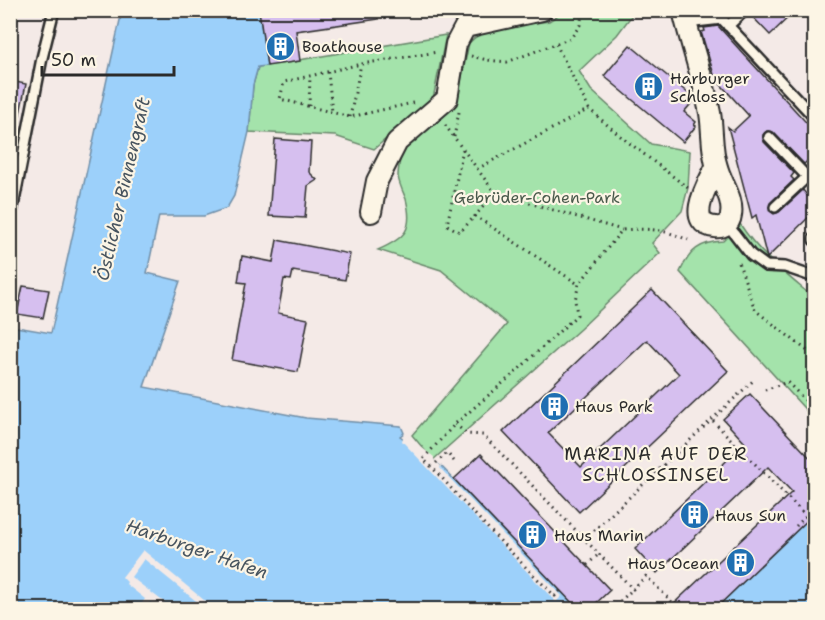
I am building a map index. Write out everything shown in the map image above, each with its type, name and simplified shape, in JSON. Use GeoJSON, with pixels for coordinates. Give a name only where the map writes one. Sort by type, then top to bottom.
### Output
{"type":"FeatureCollection","features":[{"type":"Feature","properties":{"kind":"street"},"geometry":{"type":"LineString","coordinates":[[371,212],[377,181],[397,142],[447,99],[463,53],[456,44],[465,27],[542,10]]}},
{"type":"Feature","properties":{"kind":"street"},"geometry":{"type":"LineString","coordinates":[[685,17],[710,112],[716,166],[731,205],[728,224],[720,228],[704,223],[699,213],[702,196],[716,166]]}},
{"type":"Feature","properties":{"kind":"lane"},"geometry":{"type":"LineString","coordinates":[[10,222],[42,58],[54,10]]}},
{"type":"Feature","properties":{"kind":"lane"},"geometry":{"type":"LineString","coordinates":[[728,26],[745,10]]}},
{"type":"Feature","properties":{"kind":"lane"},"geometry":{"type":"LineString","coordinates":[[685,17],[722,19],[814,117]]}},
{"type":"Feature","properties":{"kind":"lane"},"geometry":{"type":"LineString","coordinates":[[768,137],[814,184]]}},
{"type":"Feature","properties":{"kind":"lane"},"geometry":{"type":"LineString","coordinates":[[775,207],[807,177]]}},
{"type":"Feature","properties":{"kind":"lane"},"geometry":{"type":"LineString","coordinates":[[728,224],[752,255],[766,266],[785,267],[814,277]]}},
{"type":"Feature","properties":{"kind":"path"},"geometry":{"type":"LineString","coordinates":[[583,10],[580,26],[571,38],[507,62],[487,60],[463,53],[361,64],[284,82],[280,99],[350,117],[424,101],[495,193],[622,230],[646,228],[674,233],[688,240]]}},
{"type":"Feature","properties":{"kind":"path"},"geometry":{"type":"LineString","coordinates":[[556,44],[589,109],[693,192],[702,196]]}},
{"type":"Feature","properties":{"kind":"path"},"geometry":{"type":"LineString","coordinates":[[350,117],[361,64]]}},
{"type":"Feature","properties":{"kind":"path"},"geometry":{"type":"LineString","coordinates":[[328,72],[333,113]]}},
{"type":"Feature","properties":{"kind":"path"},"geometry":{"type":"LineString","coordinates":[[309,106],[310,76]]}},
{"type":"Feature","properties":{"kind":"path"},"geometry":{"type":"LineString","coordinates":[[454,137],[461,102]]}},
{"type":"Feature","properties":{"kind":"path"},"geometry":{"type":"LineString","coordinates":[[477,169],[589,109]]}},
{"type":"Feature","properties":{"kind":"path"},"geometry":{"type":"LineString","coordinates":[[463,149],[447,225],[460,232],[495,193]]}},
{"type":"Feature","properties":{"kind":"path"},"geometry":{"type":"LineString","coordinates":[[475,216],[579,284]]}},
{"type":"Feature","properties":{"kind":"path"},"geometry":{"type":"LineString","coordinates":[[559,592],[555,596],[517,559],[436,470],[423,459],[455,424],[577,315],[575,300],[579,284],[622,230]]}},
{"type":"Feature","properties":{"kind":"path"},"geometry":{"type":"LineString","coordinates":[[736,255],[755,310],[814,356]]}},
{"type":"Feature","properties":{"kind":"path"},"geometry":{"type":"LineString","coordinates":[[585,539],[755,379]]}},
{"type":"Feature","properties":{"kind":"path"},"geometry":{"type":"LineString","coordinates":[[765,390],[787,382],[814,409]]}},
{"type":"Feature","properties":{"kind":"path"},"geometry":{"type":"LineString","coordinates":[[713,421],[806,516]]}},
{"type":"Feature","properties":{"kind":"path"},"geometry":{"type":"LineString","coordinates":[[455,424],[467,434],[483,435],[633,589]]}},
{"type":"Feature","properties":{"kind":"path"},"geometry":{"type":"LineString","coordinates":[[436,463],[447,453],[454,461]]}},
{"type":"Feature","properties":{"kind":"path"},"geometry":{"type":"LineString","coordinates":[[796,526],[811,512]]}},
{"type":"Feature","properties":{"kind":"path"},"geometry":{"type":"LineString","coordinates":[[587,565],[599,554]]}},
{"type":"Feature","properties":{"kind":"path"},"geometry":{"type":"LineString","coordinates":[[620,609],[616,605],[646,576],[680,609]]}},
{"type":"Feature","properties":{"kind":"green space","name":"Gebrüder-Cohen-Park"},"geometry":{"type":"Polygon","coordinates":[[[560,11],[635,11],[617,35],[579,71],[591,90],[651,144],[690,151],[688,188],[682,211],[652,243],[660,253],[580,329],[433,460],[412,435],[507,324],[441,270],[378,250],[401,237],[408,226],[406,199],[398,176],[402,148],[456,105],[469,43],[476,37],[495,29],[549,21],[560,11]]]}},
{"type":"Feature","properties":{"kind":"green space"},"geometry":{"type":"Polygon","coordinates":[[[446,35],[433,99],[374,149],[335,136],[249,132],[253,85],[258,67],[446,35]]]}},
{"type":"Feature","properties":{"kind":"green space"},"geometry":{"type":"Polygon","coordinates":[[[740,224],[765,255],[814,298],[814,419],[680,272],[692,253],[702,245],[723,241],[740,224]]]}},
{"type":"Feature","properties":{"kind":"water"},"geometry":{"type":"Polygon","coordinates":[[[122,11],[259,11],[267,66],[258,67],[253,85],[249,132],[234,196],[227,208],[204,216],[159,216],[147,273],[180,281],[144,387],[306,418],[401,426],[404,433],[400,436],[442,467],[578,609],[119,610],[105,604],[98,609],[11,609],[10,326],[51,333],[122,11]]]}},
{"type":"Feature","properties":{"kind":"water"},"geometry":{"type":"Polygon","coordinates":[[[814,514],[814,609],[715,609],[814,514]]]}},
{"type":"Feature","properties":{"kind":"pier"},"geometry":{"type":"Polygon","coordinates":[[[404,434],[434,457],[434,460],[441,466],[440,468],[562,596],[556,602],[402,441],[404,434]]]}},
{"type":"Feature","properties":{"kind":"pier"},"geometry":{"type":"Polygon","coordinates":[[[143,550],[210,605],[206,609],[144,559],[131,577],[173,609],[159,609],[150,602],[144,609],[138,609],[145,599],[126,584],[127,582],[122,577],[143,550]]]}},
{"type":"Feature","properties":{"kind":"building","name":"Boathouse"},"geometry":{"type":"Polygon","coordinates":[[[259,10],[377,10],[378,19],[296,31],[300,61],[267,66],[259,10]]]}},
{"type":"Feature","properties":{"kind":"building"},"geometry":{"type":"Polygon","coordinates":[[[752,10],[796,10],[770,35],[750,14],[752,10]]]}},
{"type":"Feature","properties":{"kind":"building"},"geometry":{"type":"Polygon","coordinates":[[[718,26],[814,131],[814,155],[804,164],[773,132],[767,131],[763,135],[764,142],[794,173],[791,177],[794,180],[770,203],[770,211],[774,214],[779,212],[803,190],[814,204],[814,212],[767,258],[756,215],[752,218],[728,127],[733,131],[749,116],[715,78],[701,32],[705,31],[704,28],[718,26]]]}},
{"type":"Feature","properties":{"kind":"building","name":"Harburger Schloss"},"geometry":{"type":"Polygon","coordinates":[[[630,45],[695,99],[684,112],[696,122],[694,125],[696,126],[683,142],[604,76],[630,45]]]}},
{"type":"Feature","properties":{"kind":"building"},"geometry":{"type":"Polygon","coordinates":[[[10,81],[26,84],[17,128],[10,128],[10,81]]]}},
{"type":"Feature","properties":{"kind":"building"},"geometry":{"type":"Polygon","coordinates":[[[275,139],[311,142],[309,172],[317,180],[308,186],[305,218],[269,216],[275,139]]]}},
{"type":"Feature","properties":{"kind":"building"},"geometry":{"type":"Polygon","coordinates":[[[277,240],[350,254],[345,280],[293,271],[291,280],[284,279],[278,313],[308,319],[298,372],[232,360],[246,283],[238,282],[242,256],[273,262],[277,240]]]}},
{"type":"Feature","properties":{"kind":"building"},"geometry":{"type":"Polygon","coordinates":[[[23,286],[49,290],[43,318],[17,314],[23,286]]]}},
{"type":"Feature","properties":{"kind":"building","name":"Haus Park"},"geometry":{"type":"Polygon","coordinates":[[[652,290],[728,371],[579,512],[503,432],[652,290]],[[647,340],[548,433],[581,467],[679,374],[647,340]]]}},
{"type":"Feature","properties":{"kind":"building"},"geometry":{"type":"Polygon","coordinates":[[[750,394],[814,462],[814,514],[715,609],[668,609],[792,492],[768,467],[657,573],[635,549],[745,443],[723,419],[750,394]]]}},
{"type":"Feature","properties":{"kind":"building","name":"Haus Marin"},"geometry":{"type":"Polygon","coordinates":[[[481,454],[610,590],[590,609],[578,609],[454,479],[481,454]]]}},
{"type":"Feature","properties":{"kind":"place","name":"Boathouse"},"geometry":{"type":"Point","coordinates":[281,46]}},
{"type":"Feature","properties":{"kind":"place","name":"Harburger Schloss"},"geometry":{"type":"Point","coordinates":[649,87]}},
{"type":"Feature","properties":{"kind":"place","name":"Haus Park"},"geometry":{"type":"Point","coordinates":[554,406]}},
{"type":"Feature","properties":{"kind":"place","name":"Haus Sun"},"geometry":{"type":"Point","coordinates":[694,515]}},
{"type":"Feature","properties":{"kind":"place","name":"Haus Marin"},"geometry":{"type":"Point","coordinates":[533,535]}},
{"type":"Feature","properties":{"kind":"place","name":"Haus Ocean"},"geometry":{"type":"Point","coordinates":[740,563]}},
{"type":"Feature","properties":{"kind":"district","name":"MARINA AUF DER SCHLOSSINSEL"},"geometry":{"type":"Point","coordinates":[656,464]}},
{"type":"Feature","properties":{"kind":"water label","name":"Östlicher Binnengraft"},"geometry":{"type":"Point","coordinates":[123,189]}},
{"type":"Feature","properties":{"kind":"water label","name":"Harburger Hafen"},"geometry":{"type":"Point","coordinates":[197,549]}}]}
